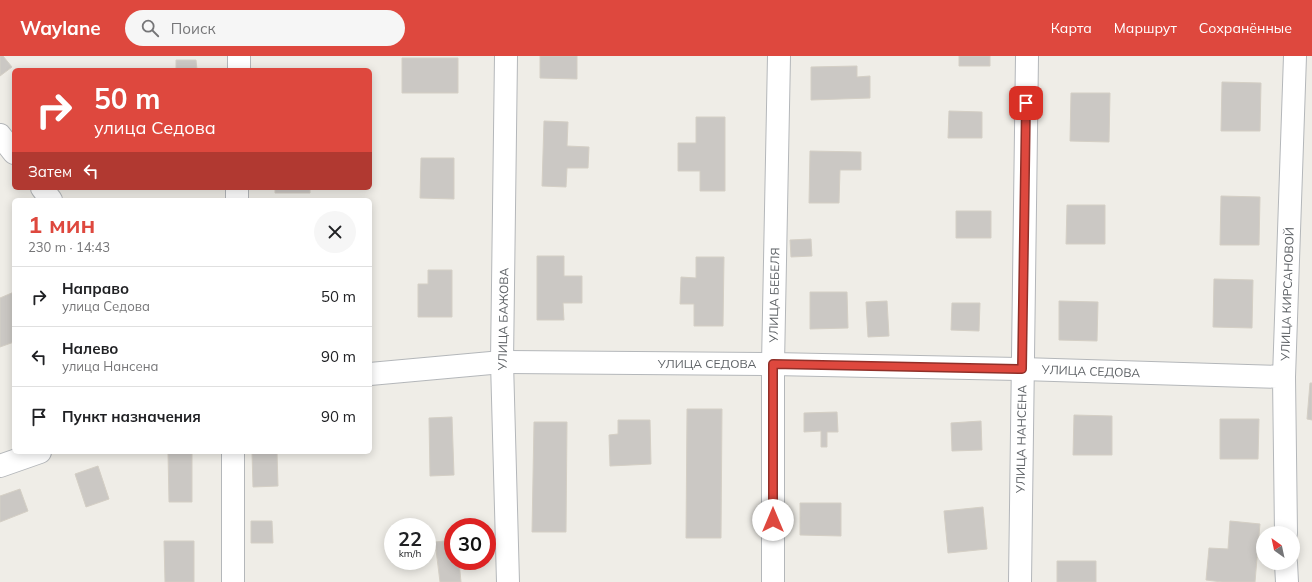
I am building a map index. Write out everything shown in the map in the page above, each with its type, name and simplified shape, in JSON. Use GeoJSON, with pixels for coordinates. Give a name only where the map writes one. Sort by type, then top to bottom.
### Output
{"type":"FeatureCollection","features":[{"type":"Feature","properties":{"kind":"street"},"geometry":{"type":"LineString","coordinates":[[239,68],[240,56]]}},
{"type":"Feature","properties":{"kind":"street","name":"УЛИЦА БАЖОВА"},"geometry":{"type":"LineString","coordinates":[[506,56],[502,362],[508,582]]}},
{"type":"Feature","properties":{"kind":"street","name":"УЛИЦА БЕБЕЛЯ"},"geometry":{"type":"LineString","coordinates":[[773,582],[773,364],[779,56]]}},
{"type":"Feature","properties":{"kind":"street","name":"УЛИЦА НАНСЕНА"},"geometry":{"type":"LineString","coordinates":[[1020,582],[1027,56]]}},
{"type":"Feature","properties":{"kind":"street","name":"УЛИЦА КИРСАНОВОЙ"},"geometry":{"type":"LineString","coordinates":[[1286,526],[1284,377],[1295,56]]}},
{"type":"Feature","properties":{"kind":"street"},"geometry":{"type":"LineString","coordinates":[[0,135],[12,150]]}},
{"type":"Feature","properties":{"kind":"street","name":"УЛИЦА СЕДОВА"},"geometry":{"type":"LineString","coordinates":[[372,374],[502,362],[773,364],[1022,369],[1284,377]]}},
{"type":"Feature","properties":{"kind":"street"},"geometry":{"type":"LineString","coordinates":[[0,466],[34,454]]}},
{"type":"Feature","properties":{"kind":"street"},"geometry":{"type":"LineString","coordinates":[[233,454],[233,582]]}},
{"type":"Feature","properties":{"kind":"street"},"geometry":{"type":"LineString","coordinates":[[1286,570],[1287,582]]}},
{"type":"Feature","properties":{"kind":"building"},"geometry":{"type":"Polygon","coordinates":[[[0,56],[3,56],[12,67],[0,76],[0,56]]]}},
{"type":"Feature","properties":{"kind":"building"},"geometry":{"type":"Polygon","coordinates":[[[540,56],[577,56],[577,79],[540,78],[540,56]]]}},
{"type":"Feature","properties":{"kind":"building"},"geometry":{"type":"Polygon","coordinates":[[[959,56],[990,56],[990,66],[959,66],[959,56]]]}},
{"type":"Feature","properties":{"kind":"building"},"geometry":{"type":"Polygon","coordinates":[[[402,58],[458,58],[458,93],[402,93],[402,58]]]}},
{"type":"Feature","properties":{"kind":"building"},"geometry":{"type":"Polygon","coordinates":[[[176,60],[196,60],[197,68],[176,68],[176,60]]]}},
{"type":"Feature","properties":{"kind":"building"},"geometry":{"type":"Polygon","coordinates":[[[857,66],[857,77],[870,76],[870,98],[811,100],[811,67],[857,66]]]}},
{"type":"Feature","properties":{"kind":"building"},"geometry":{"type":"Polygon","coordinates":[[[1222,82],[1261,83],[1260,131],[1221,131],[1222,82]]]}},
{"type":"Feature","properties":{"kind":"building"},"geometry":{"type":"Polygon","coordinates":[[[1071,93],[1110,93],[1109,142],[1070,141],[1071,93]]]}},
{"type":"Feature","properties":{"kind":"building"},"geometry":{"type":"Polygon","coordinates":[[[949,111],[982,112],[982,138],[948,138],[949,111]]]}},
{"type":"Feature","properties":{"kind":"building"},"geometry":{"type":"Polygon","coordinates":[[[696,117],[725,117],[725,191],[700,191],[700,171],[678,171],[678,143],[696,143],[696,117]]]}},
{"type":"Feature","properties":{"kind":"building"},"geometry":{"type":"Polygon","coordinates":[[[544,121],[568,122],[567,146],[589,147],[588,168],[567,168],[566,187],[542,186],[544,121]]]}},
{"type":"Feature","properties":{"kind":"building"},"geometry":{"type":"Polygon","coordinates":[[[810,151],[861,152],[861,170],[840,170],[839,203],[809,203],[810,151]]]}},
{"type":"Feature","properties":{"kind":"building"},"geometry":{"type":"Polygon","coordinates":[[[421,158],[454,158],[454,199],[420,198],[421,158]]]}},
{"type":"Feature","properties":{"kind":"building"},"geometry":{"type":"Polygon","coordinates":[[[275,190],[310,190],[310,193],[275,193],[275,190]]]}},
{"type":"Feature","properties":{"kind":"building"},"geometry":{"type":"Polygon","coordinates":[[[1221,196],[1260,197],[1259,245],[1220,245],[1221,196]]]}},
{"type":"Feature","properties":{"kind":"building"},"geometry":{"type":"Polygon","coordinates":[[[1067,205],[1105,205],[1105,244],[1066,244],[1067,205]]]}},
{"type":"Feature","properties":{"kind":"building"},"geometry":{"type":"Polygon","coordinates":[[[956,211],[991,211],[991,238],[956,238],[956,211]]]}},
{"type":"Feature","properties":{"kind":"building"},"geometry":{"type":"Polygon","coordinates":[[[811,239],[812,256],[791,257],[790,240],[811,239]]]}},
{"type":"Feature","properties":{"kind":"building"},"geometry":{"type":"Polygon","coordinates":[[[537,256],[564,256],[564,276],[582,276],[582,303],[563,303],[564,320],[537,320],[537,256]]]}},
{"type":"Feature","properties":{"kind":"building"},"geometry":{"type":"Polygon","coordinates":[[[696,257],[724,257],[723,326],[694,326],[694,304],[680,304],[681,277],[696,278],[696,257]]]}},
{"type":"Feature","properties":{"kind":"building"},"geometry":{"type":"Polygon","coordinates":[[[428,270],[452,270],[452,317],[418,317],[418,284],[428,284],[428,270]]]}},
{"type":"Feature","properties":{"kind":"building"},"geometry":{"type":"Polygon","coordinates":[[[1214,279],[1253,280],[1252,328],[1213,327],[1214,279]]]}},
{"type":"Feature","properties":{"kind":"building"},"geometry":{"type":"Polygon","coordinates":[[[810,292],[847,292],[848,328],[810,329],[810,292]]]}},
{"type":"Feature","properties":{"kind":"building"},"geometry":{"type":"Polygon","coordinates":[[[12,293],[12,343],[0,347],[0,298],[12,293]]]}},
{"type":"Feature","properties":{"kind":"building"},"geometry":{"type":"Polygon","coordinates":[[[887,301],[889,336],[868,337],[866,302],[887,301]]]}},
{"type":"Feature","properties":{"kind":"building"},"geometry":{"type":"Polygon","coordinates":[[[1059,301],[1098,302],[1097,341],[1059,340],[1059,301]]]}},
{"type":"Feature","properties":{"kind":"building"},"geometry":{"type":"Polygon","coordinates":[[[952,303],[980,303],[979,331],[951,330],[952,303]]]}},
{"type":"Feature","properties":{"kind":"building"},"geometry":{"type":"Polygon","coordinates":[[[1310,383],[1312,383],[1312,420],[1307,419],[1310,383]]]}},
{"type":"Feature","properties":{"kind":"building"},"geometry":{"type":"Polygon","coordinates":[[[687,409],[722,409],[721,538],[686,538],[687,409]]]}},
{"type":"Feature","properties":{"kind":"building"},"geometry":{"type":"Polygon","coordinates":[[[837,412],[838,432],[827,432],[827,447],[821,447],[821,431],[804,432],[804,413],[837,412]]]}},
{"type":"Feature","properties":{"kind":"building"},"geometry":{"type":"Polygon","coordinates":[[[1074,415],[1112,416],[1112,455],[1073,455],[1074,415]]]}},
{"type":"Feature","properties":{"kind":"building"},"geometry":{"type":"Polygon","coordinates":[[[452,417],[454,475],[430,476],[429,418],[452,417]]]}},
{"type":"Feature","properties":{"kind":"building"},"geometry":{"type":"Polygon","coordinates":[[[1220,419],[1259,419],[1258,459],[1220,459],[1220,419]]]}},
{"type":"Feature","properties":{"kind":"building"},"geometry":{"type":"Polygon","coordinates":[[[618,420],[650,420],[651,464],[610,466],[609,435],[618,434],[618,420]]]}},
{"type":"Feature","properties":{"kind":"building"},"geometry":{"type":"Polygon","coordinates":[[[981,421],[982,450],[952,451],[951,423],[981,421]]]}},
{"type":"Feature","properties":{"kind":"building"},"geometry":{"type":"Polygon","coordinates":[[[534,422],[567,422],[566,532],[532,532],[534,422]]]}},
{"type":"Feature","properties":{"kind":"building"},"geometry":{"type":"Polygon","coordinates":[[[168,454],[192,454],[192,502],[169,502],[168,454]]]}},
{"type":"Feature","properties":{"kind":"building"},"geometry":{"type":"Polygon","coordinates":[[[252,454],[277,454],[278,486],[253,487],[252,454]]]}},
{"type":"Feature","properties":{"kind":"building"},"geometry":{"type":"Polygon","coordinates":[[[98,466],[109,499],[86,507],[75,474],[98,466]]]}},
{"type":"Feature","properties":{"kind":"building"},"geometry":{"type":"Polygon","coordinates":[[[20,489],[28,511],[0,522],[0,496],[20,489]]]}},
{"type":"Feature","properties":{"kind":"building"},"geometry":{"type":"Polygon","coordinates":[[[800,503],[841,503],[841,536],[800,535],[800,503]]]}},
{"type":"Feature","properties":{"kind":"building"},"geometry":{"type":"Polygon","coordinates":[[[983,507],[987,549],[948,553],[944,511],[983,507]]]}},
{"type":"Feature","properties":{"kind":"building"},"geometry":{"type":"Polygon","coordinates":[[[251,521],[272,521],[273,543],[251,543],[251,521]]]}},
{"type":"Feature","properties":{"kind":"building"},"geometry":{"type":"Polygon","coordinates":[[[1230,521],[1260,524],[1260,526],[1256,526],[1255,582],[1222,582],[1206,580],[1209,548],[1228,549],[1230,521]]]}},
{"type":"Feature","properties":{"kind":"building"},"geometry":{"type":"Polygon","coordinates":[[[164,541],[194,541],[194,582],[165,582],[164,541]]]}},
{"type":"Feature","properties":{"kind":"building"},"geometry":{"type":"Polygon","coordinates":[[[444,541],[444,570],[460,570],[461,582],[440,582],[436,542],[444,541]]]}},
{"type":"Feature","properties":{"kind":"building"},"geometry":{"type":"Polygon","coordinates":[[[1057,561],[1096,561],[1096,582],[1057,582],[1057,561]]]}},
{"type":"Feature","properties":{"kind":"route"},"geometry":{"type":"LineString","coordinates":[[773,520],[773,364],[1022,369],[1026,103]]}}]}
